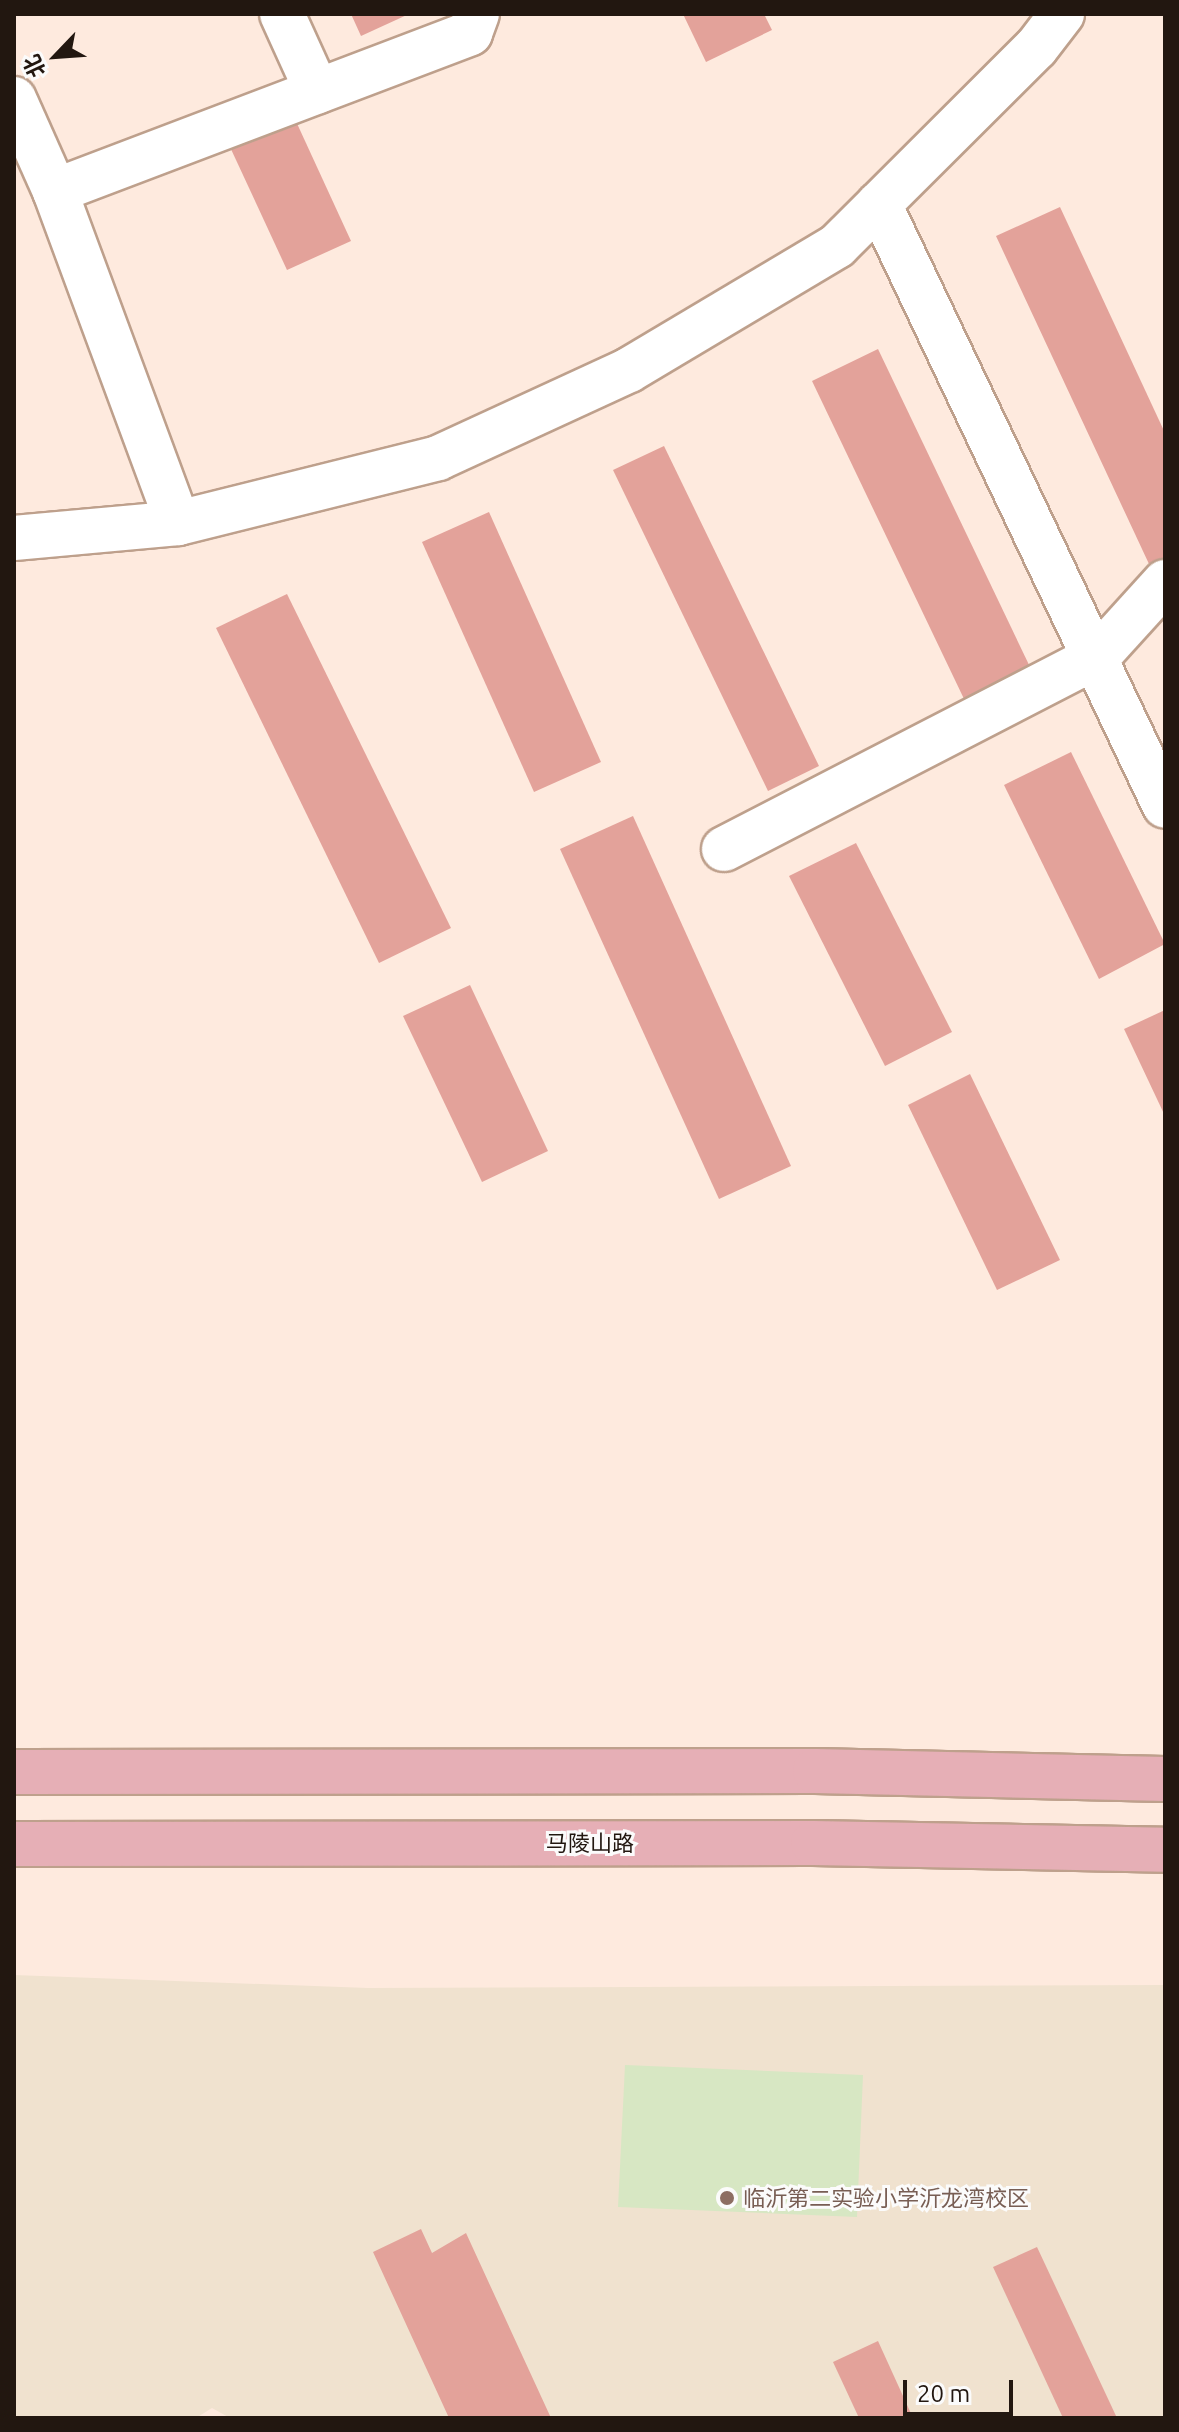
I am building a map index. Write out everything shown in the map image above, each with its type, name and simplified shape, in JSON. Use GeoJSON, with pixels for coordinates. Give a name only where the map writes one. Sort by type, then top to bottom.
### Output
{"type":"FeatureCollection","features":[{"type":"Feature","properties":{"kind":"main road"},"geometry":{"type":"LineString","coordinates":[[14,1772],[815,1771],[1165,1779]]}},
{"type":"Feature","properties":{"kind":"main road","name":"马陵山路"},"geometry":{"type":"LineString","coordinates":[[14,1844],[813,1843],[1165,1850]]}},
{"type":"Feature","properties":{"kind":"street"},"geometry":{"type":"LineString","coordinates":[[282,14],[317,91]]}},
{"type":"Feature","properties":{"kind":"street"},"geometry":{"type":"LineString","coordinates":[[55,191],[470,33],[477,14]]}},
{"type":"Feature","properties":{"kind":"street"},"geometry":{"type":"LineString","coordinates":[[14,538],[178,523],[438,458],[629,370],[837,246],[1036,48],[1062,14]]}},
{"type":"Feature","properties":{"kind":"street"},"geometry":{"type":"LineString","coordinates":[[14,99],[55,191],[178,523]]}},
{"type":"Feature","properties":{"kind":"street"},"geometry":{"type":"LineString","coordinates":[[879,204],[1098,656],[1165,806]]}},
{"type":"Feature","properties":{"kind":"street"},"geometry":{"type":"LineString","coordinates":[[724,849],[1098,656],[1165,582]]}},
{"type":"Feature","properties":{"kind":"shaded area","name":"临沂第二实验小学沂龙湾校区"},"geometry":{"type":"Polygon","coordinates":[[[14,1975],[368,1988],[1165,1985],[1165,2418],[230,2418],[212,2408],[196,2418],[14,2418],[14,1975]]]}},
{"type":"Feature","properties":{"kind":"green space"},"geometry":{"type":"Polygon","coordinates":[[[625,2065],[863,2075],[857,2217],[618,2207],[625,2065]]]}},
{"type":"Feature","properties":{"kind":"building"},"geometry":{"type":"Polygon","coordinates":[[[351,14],[409,14],[361,36],[351,14]]]}},
{"type":"Feature","properties":{"kind":"building"},"geometry":{"type":"Polygon","coordinates":[[[683,14],[764,14],[772,30],[706,62],[683,14]]]}},
{"type":"Feature","properties":{"kind":"building"},"geometry":{"type":"Polygon","coordinates":[[[294,117],[351,241],[287,270],[230,147],[294,117]]]}},
{"type":"Feature","properties":{"kind":"building"},"geometry":{"type":"Polygon","coordinates":[[[1060,207],[1165,433],[1165,557],[1149,564],[996,236],[1060,207]]]}},
{"type":"Feature","properties":{"kind":"building"},"geometry":{"type":"Polygon","coordinates":[[[878,349],[1031,669],[965,701],[812,381],[878,349]]]}},
{"type":"Feature","properties":{"kind":"building"},"geometry":{"type":"Polygon","coordinates":[[[664,446],[819,766],[768,791],[613,470],[664,446]]]}},
{"type":"Feature","properties":{"kind":"building"},"geometry":{"type":"Polygon","coordinates":[[[489,512],[601,762],[534,792],[422,542],[489,512]]]}},
{"type":"Feature","properties":{"kind":"building"},"geometry":{"type":"Polygon","coordinates":[[[287,594],[451,928],[379,963],[216,628],[287,594]]]}},
{"type":"Feature","properties":{"kind":"building"},"geometry":{"type":"Polygon","coordinates":[[[1071,752],[1165,944],[1099,979],[1004,785],[1071,752]]]}},
{"type":"Feature","properties":{"kind":"building"},"geometry":{"type":"Polygon","coordinates":[[[633,816],[791,1166],[719,1199],[560,849],[633,816]]]}},
{"type":"Feature","properties":{"kind":"building"},"geometry":{"type":"Polygon","coordinates":[[[856,843],[952,1032],[885,1066],[789,876],[856,843]]]}},
{"type":"Feature","properties":{"kind":"building"},"geometry":{"type":"Polygon","coordinates":[[[470,985],[548,1151],[482,1182],[403,1016],[470,985]]]}},
{"type":"Feature","properties":{"kind":"building"},"geometry":{"type":"Polygon","coordinates":[[[1165,1010],[1165,1116],[1124,1029],[1165,1010]]]}},
{"type":"Feature","properties":{"kind":"building"},"geometry":{"type":"Polygon","coordinates":[[[970,1074],[1060,1260],[997,1290],[908,1105],[970,1074]]]}},
{"type":"Feature","properties":{"kind":"building"},"geometry":{"type":"Polygon","coordinates":[[[421,2229],[432,2253],[466,2233],[551,2418],[449,2418],[373,2252],[421,2229]]]}},
{"type":"Feature","properties":{"kind":"building"},"geometry":{"type":"Polygon","coordinates":[[[1037,2247],[1117,2418],[1063,2418],[993,2267],[1037,2247]]]}},
{"type":"Feature","properties":{"kind":"building"},"geometry":{"type":"Polygon","coordinates":[[[878,2341],[913,2418],[859,2418],[833,2362],[878,2341]]]}},
{"type":"Feature","properties":{"kind":"place","name":"临沂第二实验小学沂龙湾校区"},"geometry":{"type":"Point","coordinates":[727,2198]}}]}
